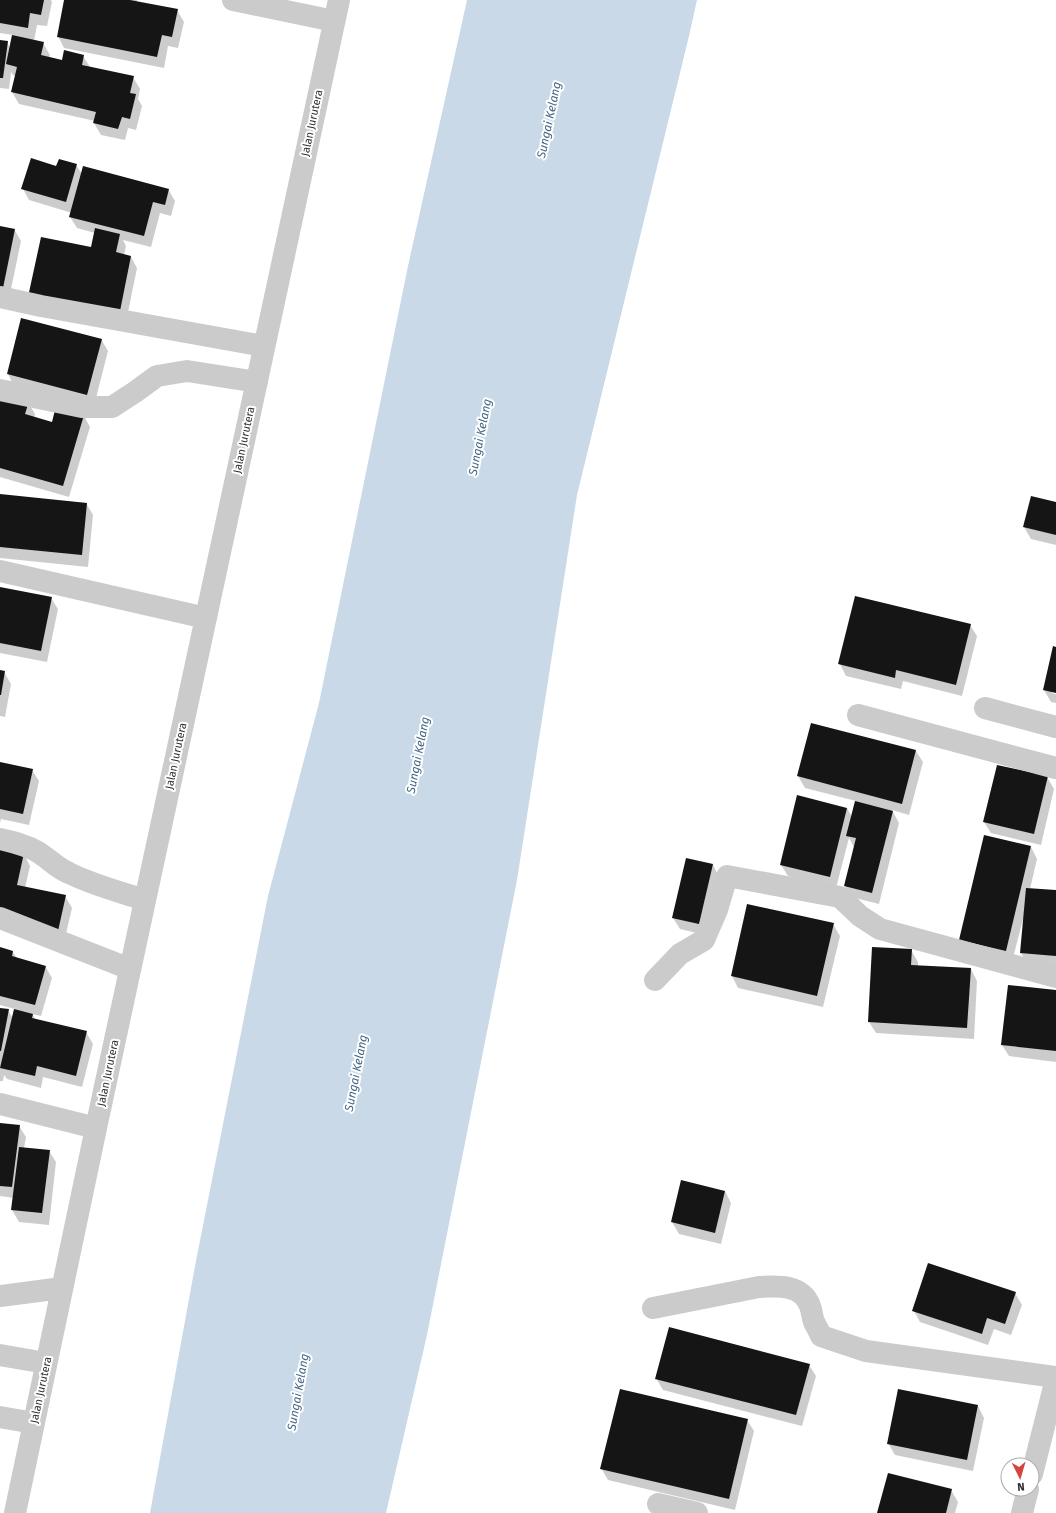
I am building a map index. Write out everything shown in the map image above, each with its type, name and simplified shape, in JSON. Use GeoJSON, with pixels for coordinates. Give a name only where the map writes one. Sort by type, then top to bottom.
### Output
{"type":"FeatureCollection","features":[{"type":"Feature","properties":{"kind":"street"},"geometry":{"type":"LineString","coordinates":[[233,0],[334,21]]}},
{"type":"Feature","properties":{"kind":"street","name":"Jalan Jurutera"},"geometry":{"type":"LineString","coordinates":[[15,1513],[338,0]]}},
{"type":"Feature","properties":{"kind":"street"},"geometry":{"type":"LineString","coordinates":[[0,297],[41,306],[264,346]]}},
{"type":"Feature","properties":{"kind":"street"},"geometry":{"type":"LineString","coordinates":[[0,390],[82,407],[112,406],[157,376],[187,371],[256,382]]}},
{"type":"Feature","properties":{"kind":"street"},"geometry":{"type":"LineString","coordinates":[[0,571],[206,618]]}},
{"type":"Feature","properties":{"kind":"street"},"geometry":{"type":"LineString","coordinates":[[985,708],[1056,727]]}},
{"type":"Feature","properties":{"kind":"street"},"geometry":{"type":"LineString","coordinates":[[858,715],[1056,768]]}},
{"type":"Feature","properties":{"kind":"street"},"geometry":{"type":"LineString","coordinates":[[0,839],[25,846],[39,853],[70,874],[145,900]]}},
{"type":"Feature","properties":{"kind":"street"},"geometry":{"type":"LineString","coordinates":[[655,980],[680,954],[704,940],[717,910],[727,876],[840,896],[860,916],[880,929],[1056,977]]}},
{"type":"Feature","properties":{"kind":"street"},"geometry":{"type":"LineString","coordinates":[[0,918],[130,969]]}},
{"type":"Feature","properties":{"kind":"street"},"geometry":{"type":"LineString","coordinates":[[0,1104],[96,1128]]}},
{"type":"Feature","properties":{"kind":"street"},"geometry":{"type":"LineString","coordinates":[[653,1308],[759,1288],[776,1286],[792,1288],[803,1295],[810,1305],[814,1321],[821,1336],[866,1352],[1056,1378],[1036,1457]]}},
{"type":"Feature","properties":{"kind":"street"},"geometry":{"type":"LineString","coordinates":[[0,1296],[62,1288]]}},
{"type":"Feature","properties":{"kind":"street"},"geometry":{"type":"LineString","coordinates":[[0,1355],[46,1364]]}},
{"type":"Feature","properties":{"kind":"street"},"geometry":{"type":"LineString","coordinates":[[2,1423],[34,1423]]}},
{"type":"Feature","properties":{"kind":"street"},"geometry":{"type":"LineString","coordinates":[[1022,1513],[1026,1497]]}},
{"type":"Feature","properties":{"kind":"street"},"geometry":{"type":"LineString","coordinates":[[658,1504],[697,1513]]}},
{"type":"Feature","properties":{"kind":"water","name":"Sungai Kelang"},"geometry":{"type":"Polygon","coordinates":[[[467,0],[697,0],[577,495],[517,880],[427,1335],[386,1513],[150,1513],[195,1266],[268,896],[319,703],[408,266],[467,0]]]}},
{"type":"Feature","properties":{"kind":"building"},"geometry":{"type":"Polygon","coordinates":[[[0,0],[44,0],[41,15],[30,13],[28,28],[0,23],[0,0]]]}},
{"type":"Feature","properties":{"kind":"building"},"geometry":{"type":"Polygon","coordinates":[[[64,0],[130,0],[178,9],[172,37],[162,35],[157,57],[57,37],[64,0]]]}},
{"type":"Feature","properties":{"kind":"building"},"geometry":{"type":"Polygon","coordinates":[[[12,35],[44,42],[41,55],[62,60],[64,50],[84,55],[82,65],[134,76],[130,93],[136,94],[130,119],[122,117],[118,129],[93,123],[96,112],[11,92],[17,67],[6,64],[12,35]]]}},
{"type":"Feature","properties":{"kind":"building"},"geometry":{"type":"Polygon","coordinates":[[[0,40],[8,41],[3,78],[0,78],[0,40]]]}},
{"type":"Feature","properties":{"kind":"building"},"geometry":{"type":"Polygon","coordinates":[[[31,158],[56,166],[59,159],[77,164],[66,202],[21,189],[31,158]]]}},
{"type":"Feature","properties":{"kind":"building"},"geometry":{"type":"Polygon","coordinates":[[[83,166],[169,189],[165,205],[153,202],[144,236],[69,217],[83,166]]]}},
{"type":"Feature","properties":{"kind":"building"},"geometry":{"type":"Polygon","coordinates":[[[0,226],[15,229],[2,293],[0,293],[0,226]]]}},
{"type":"Feature","properties":{"kind":"building"},"geometry":{"type":"Polygon","coordinates":[[[95,228],[120,234],[116,252],[131,256],[119,316],[28,297],[41,237],[91,247],[95,228]]]}},
{"type":"Feature","properties":{"kind":"building"},"geometry":{"type":"Polygon","coordinates":[[[21,318],[102,339],[87,395],[7,374],[21,318]]]}},
{"type":"Feature","properties":{"kind":"building"},"geometry":{"type":"Polygon","coordinates":[[[0,393],[29,401],[25,414],[52,422],[56,406],[84,415],[63,486],[0,468],[0,393]]]}},
{"type":"Feature","properties":{"kind":"building"},"geometry":{"type":"Polygon","coordinates":[[[0,494],[87,503],[82,555],[0,547],[0,494]]]}},
{"type":"Feature","properties":{"kind":"building"},"geometry":{"type":"Polygon","coordinates":[[[1031,496],[1056,502],[1056,535],[1023,527],[1031,496]]]}},
{"type":"Feature","properties":{"kind":"building"},"geometry":{"type":"Polygon","coordinates":[[[0,587],[52,597],[41,651],[0,643],[0,587]]]}},
{"type":"Feature","properties":{"kind":"building"},"geometry":{"type":"Polygon","coordinates":[[[855,596],[971,624],[956,685],[896,670],[895,678],[838,664],[855,596]]]}},
{"type":"Feature","properties":{"kind":"building"},"geometry":{"type":"Polygon","coordinates":[[[1053,646],[1056,647],[1056,693],[1043,690],[1053,646]]]}},
{"type":"Feature","properties":{"kind":"building"},"geometry":{"type":"Polygon","coordinates":[[[0,670],[5,671],[1,695],[0,695],[0,670]]]}},
{"type":"Feature","properties":{"kind":"building"},"geometry":{"type":"Polygon","coordinates":[[[811,723],[916,750],[902,804],[797,776],[811,723]]]}},
{"type":"Feature","properties":{"kind":"building"},"geometry":{"type":"Polygon","coordinates":[[[0,762],[33,769],[23,814],[0,809],[0,762]]]}},
{"type":"Feature","properties":{"kind":"building"},"geometry":{"type":"Polygon","coordinates":[[[997,765],[1048,776],[1034,834],[983,822],[997,765]]]}},
{"type":"Feature","properties":{"kind":"building"},"geometry":{"type":"Polygon","coordinates":[[[797,795],[847,808],[830,877],[780,865],[797,795]]]}},
{"type":"Feature","properties":{"kind":"building"},"geometry":{"type":"Polygon","coordinates":[[[855,801],[893,811],[872,893],[844,886],[856,838],[846,836],[855,801]]]}},
{"type":"Feature","properties":{"kind":"building"},"geometry":{"type":"Polygon","coordinates":[[[984,835],[1031,846],[1006,951],[959,940],[984,835]]]}},
{"type":"Feature","properties":{"kind":"building"},"geometry":{"type":"Polygon","coordinates":[[[0,848],[24,853],[17,885],[66,895],[58,931],[0,911],[0,848]]]}},
{"type":"Feature","properties":{"kind":"building"},"geometry":{"type":"Polygon","coordinates":[[[686,858],[713,864],[699,924],[672,918],[686,858]]]}},
{"type":"Feature","properties":{"kind":"building"},"geometry":{"type":"Polygon","coordinates":[[[1026,888],[1056,890],[1056,956],[1020,953],[1026,888]]]}},
{"type":"Feature","properties":{"kind":"building"},"geometry":{"type":"Polygon","coordinates":[[[747,904],[834,923],[817,996],[731,976],[747,904]]]}},
{"type":"Feature","properties":{"kind":"building"},"geometry":{"type":"Polygon","coordinates":[[[0,947],[13,951],[12,956],[46,966],[35,1005],[0,996],[0,947]]]}},
{"type":"Feature","properties":{"kind":"building"},"geometry":{"type":"Polygon","coordinates":[[[872,947],[912,949],[911,965],[971,968],[967,1028],[868,1022],[872,947]]]}},
{"type":"Feature","properties":{"kind":"building"},"geometry":{"type":"Polygon","coordinates":[[[1008,985],[1056,990],[1056,1051],[1001,1045],[1008,985]]]}},
{"type":"Feature","properties":{"kind":"building"},"geometry":{"type":"Polygon","coordinates":[[[0,1008],[9,1009],[1,1051],[0,1051],[0,1008]]]}},
{"type":"Feature","properties":{"kind":"building"},"geometry":{"type":"Polygon","coordinates":[[[14,1009],[33,1014],[32,1018],[87,1031],[76,1076],[37,1066],[35,1076],[0,1068],[14,1009]]]}},
{"type":"Feature","properties":{"kind":"building"},"geometry":{"type":"Polygon","coordinates":[[[0,1123],[20,1125],[12,1187],[0,1186],[0,1123]]]}},
{"type":"Feature","properties":{"kind":"building"},"geometry":{"type":"Polygon","coordinates":[[[19,1147],[50,1150],[42,1213],[11,1210],[19,1147]]]}},
{"type":"Feature","properties":{"kind":"building"},"geometry":{"type":"Polygon","coordinates":[[[681,1180],[725,1191],[715,1233],[671,1222],[681,1180]]]}},
{"type":"Feature","properties":{"kind":"building"},"geometry":{"type":"Polygon","coordinates":[[[928,1263],[1016,1292],[1005,1324],[987,1318],[982,1334],[912,1311],[928,1263]]]}},
{"type":"Feature","properties":{"kind":"building"},"geometry":{"type":"Polygon","coordinates":[[[669,1327],[810,1364],[796,1415],[655,1379],[669,1327]]]}},
{"type":"Feature","properties":{"kind":"building"},"geometry":{"type":"Polygon","coordinates":[[[620,1389],[748,1419],[729,1499],[600,1469],[620,1389]]]}},
{"type":"Feature","properties":{"kind":"building"},"geometry":{"type":"Polygon","coordinates":[[[898,1389],[978,1405],[967,1460],[887,1444],[898,1389]]]}},
{"type":"Feature","properties":{"kind":"building"},"geometry":{"type":"Polygon","coordinates":[[[888,1473],[952,1489],[946,1513],[877,1513],[888,1473]]]}}]}
